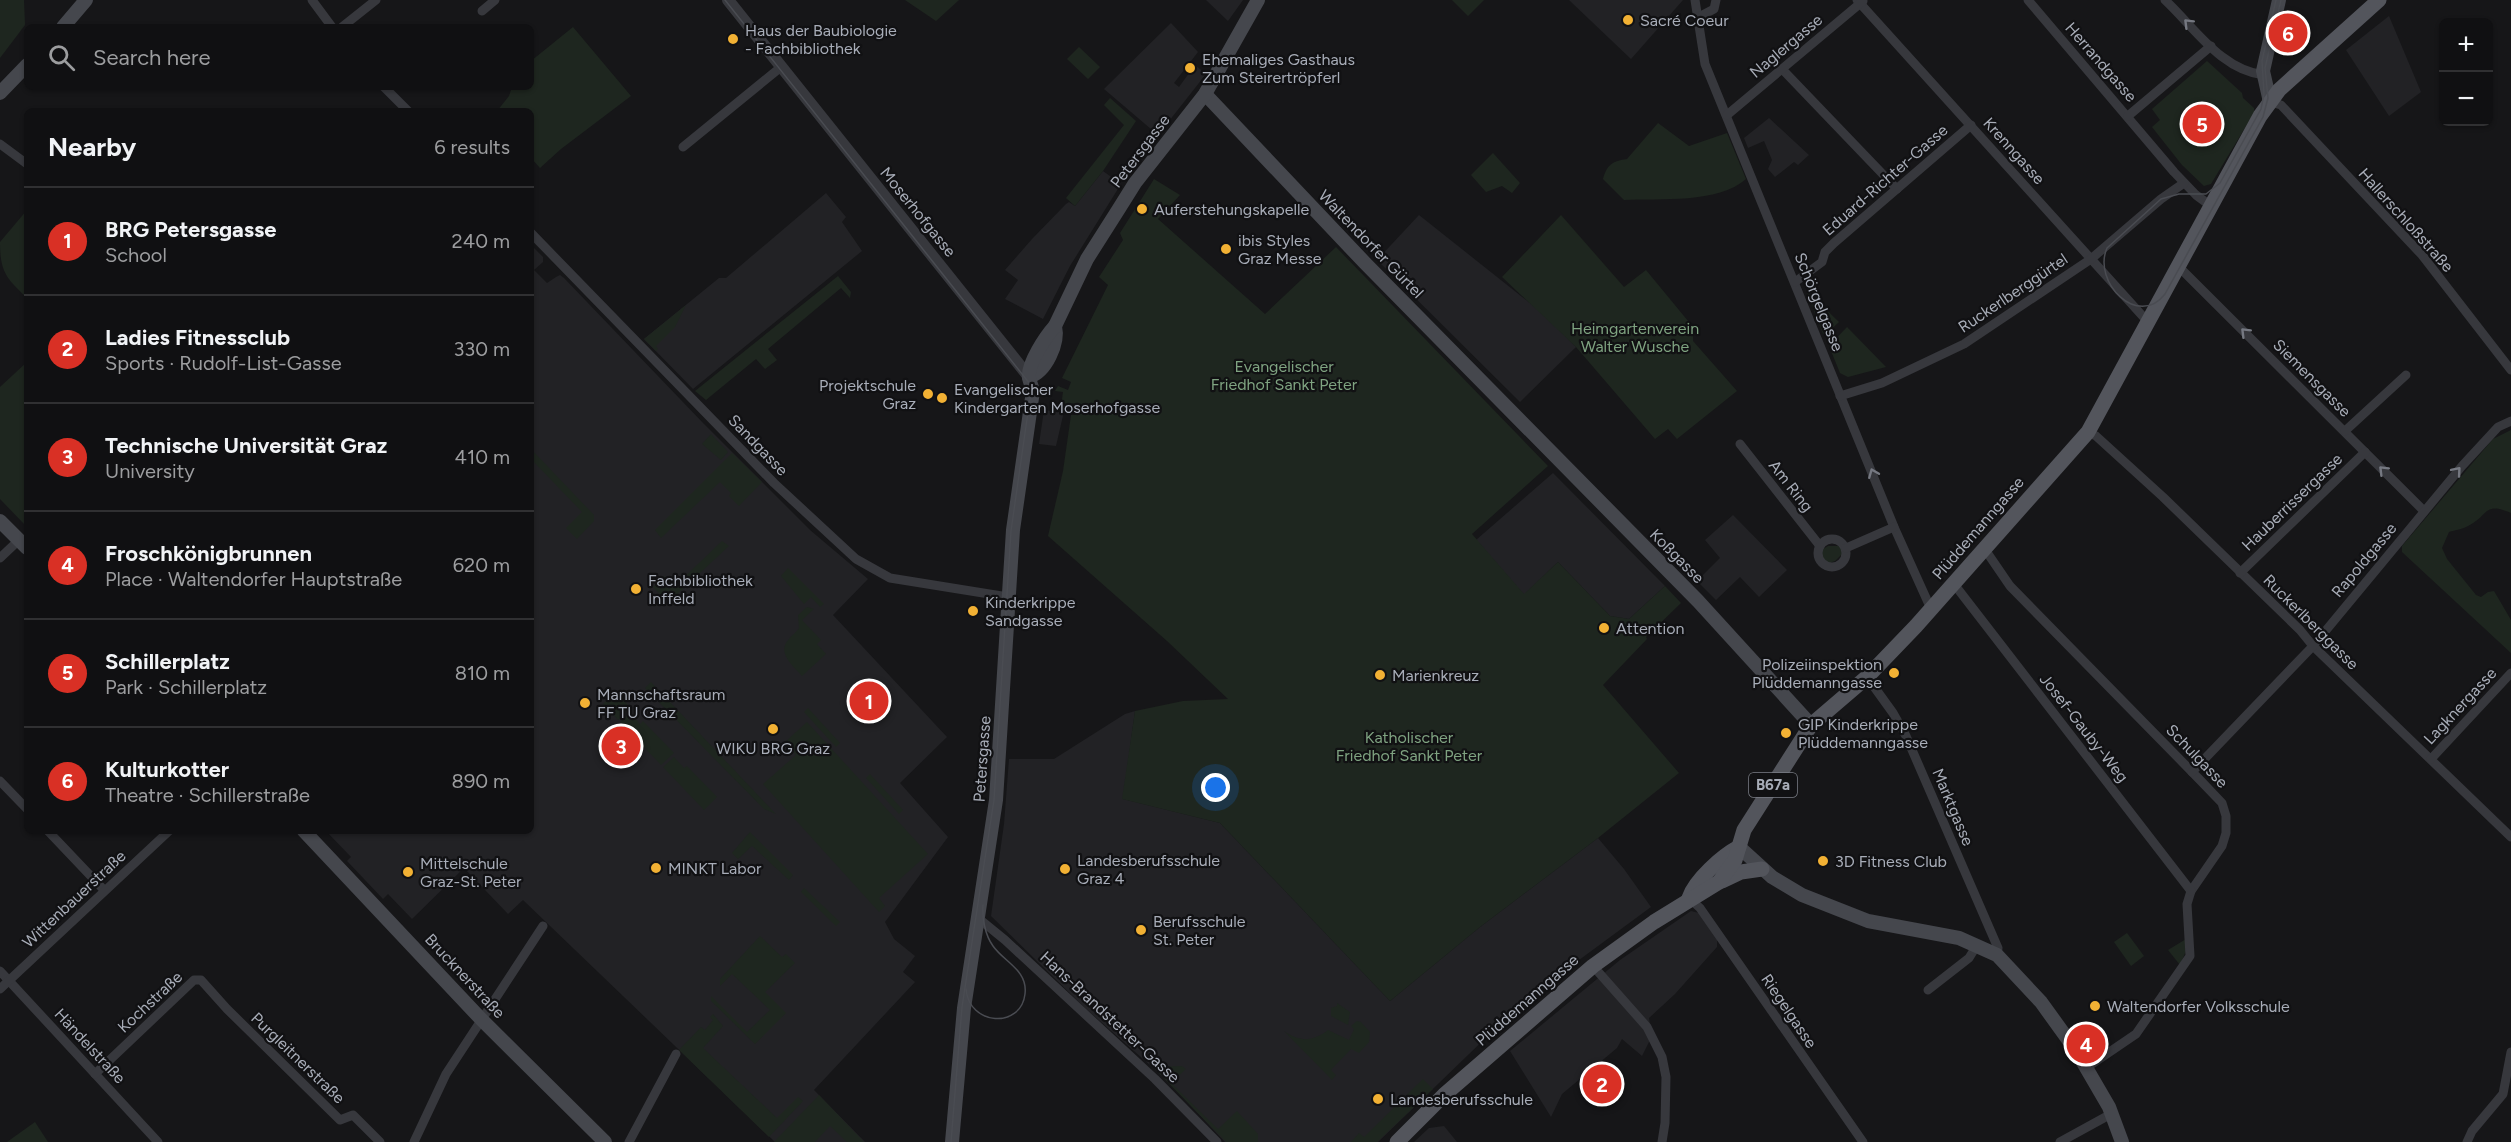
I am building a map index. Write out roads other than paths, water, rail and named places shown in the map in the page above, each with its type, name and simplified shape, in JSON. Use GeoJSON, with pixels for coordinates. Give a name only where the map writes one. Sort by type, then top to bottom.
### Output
{"type":"FeatureCollection","features":[{"type":"Feature","properties":{"kind":"main road"},"geometry":{"type":"LineString","coordinates":[[66,24],[86,0]]}},
{"type":"Feature","properties":{"kind":"main road","name":"Petersgasse"},"geometry":{"type":"LineString","coordinates":[[952,1142],[963,1019],[996,800],[1013,530],[1033,391],[1029,377],[1035,358],[1047,334],[1055,326],[1087,260],[1125,199],[1205,94],[1258,0]]}},
{"type":"Feature","properties":{"kind":"main road"},"geometry":{"type":"LineString","coordinates":[[2270,102],[2264,75],[2264,62],[2279,0]]}},
{"type":"Feature","properties":{"kind":"main road","name":"B67a"},"geometry":{"type":"LineString","coordinates":[[2211,206],[2270,102],[2288,82],[2379,0]]}},
{"type":"Feature","properties":{"kind":"main road"},"geometry":{"type":"LineString","coordinates":[[0,93],[24,68]]}},
{"type":"Feature","properties":{"kind":"main road","name":"Waltendorfer Gürtel"},"geometry":{"type":"LineString","coordinates":[[1205,94],[1365,263],[1515,416]]}},
{"type":"Feature","properties":{"kind":"main road","name":"Plüddemanngasse"},"geometry":{"type":"LineString","coordinates":[[1397,1142],[1444,1095],[1593,966],[1654,921],[1719,882],[1735,860],[1744,830],[1811,725],[1867,677],[1954,584],[2088,432],[2211,206]]}},
{"type":"Feature","properties":{"kind":"main road","name":"Koßgasse"},"geometry":{"type":"LineString","coordinates":[[1515,416],[1698,601],[1811,725]]}},
{"type":"Feature","properties":{"kind":"main road"},"geometry":{"type":"LineString","coordinates":[[0,521],[23,544]]}},
{"type":"Feature","properties":{"kind":"main road","name":"Brucknerstraße"},"geometry":{"type":"LineString","coordinates":[[307,834],[481,1018],[605,1142]]}},
{"type":"Feature","properties":{"kind":"main road"},"geometry":{"type":"LineString","coordinates":[[1739,847],[1762,869],[1802,895],[1847,914],[1889,926],[1959,938],[1997,955],[2041,1002],[2086,1068],[2111,1114],[2122,1142]]}},
{"type":"Feature","properties":{"kind":"main road","name":"Plüddemanngasse"},"geometry":{"type":"LineString","coordinates":[[1689,898],[1693,886],[1726,854],[1739,847]]}},
{"type":"Feature","properties":{"kind":"main road"},"geometry":{"type":"LineString","coordinates":[[1719,882],[1741,872],[1762,869]]}},
{"type":"Feature","properties":{"kind":"street"},"geometry":{"type":"LineString","coordinates":[[312,0],[330,24]]}},
{"type":"Feature","properties":{"kind":"street"},"geometry":{"type":"LineString","coordinates":[[346,24],[376,0]]}},
{"type":"Feature","properties":{"kind":"street"},"geometry":{"type":"LineString","coordinates":[[482,11],[495,0]]}},
{"type":"Feature","properties":{"kind":"street","name":"Moserhofgasse"},"geometry":{"type":"LineString","coordinates":[[728,0],[1029,377]]}},
{"type":"Feature","properties":{"kind":"street","name":"Schörgelgasse"},"geometry":{"type":"LineString","coordinates":[[1695,0],[1706,64],[1894,527],[1931,609]]}},
{"type":"Feature","properties":{"kind":"street"},"geometry":{"type":"LineString","coordinates":[[1697,18],[1714,9],[1716,0]]}},
{"type":"Feature","properties":{"kind":"street","name":"Herrandgasse"},"geometry":{"type":"LineString","coordinates":[[2028,0],[2184,183],[2211,206]]}},
{"type":"Feature","properties":{"kind":"street"},"geometry":{"type":"LineString","coordinates":[[2165,0],[2217,54],[2236,67],[2264,75]]}},
{"type":"Feature","properties":{"kind":"street","name":"Naglergasse"},"geometry":{"type":"LineString","coordinates":[[1726,115],[1860,1]]}},
{"type":"Feature","properties":{"kind":"street","name":"Krenngasse"},"geometry":{"type":"LineString","coordinates":[[1860,1],[2148,322]]}},
{"type":"Feature","properties":{"kind":"street"},"geometry":{"type":"LineString","coordinates":[[2128,116],[2211,46]]}},
{"type":"Feature","properties":{"kind":"street"},"geometry":{"type":"LineString","coordinates":[[683,147],[781,68]]}},
{"type":"Feature","properties":{"kind":"street"},"geometry":{"type":"LineString","coordinates":[[1782,69],[1897,189]]}},
{"type":"Feature","properties":{"kind":"street"},"geometry":{"type":"LineString","coordinates":[[387,90],[405,108]]}},
{"type":"Feature","properties":{"kind":"street","name":"Hallerschloßstraße"},"geometry":{"type":"LineString","coordinates":[[2270,102],[2281,105],[2422,255],[2511,369]]}},
{"type":"Feature","properties":{"kind":"street","name":"Eduard-Richter-Gasse"},"geometry":{"type":"LineString","coordinates":[[1795,282],[1822,262],[1826,250],[1971,125]]}},
{"type":"Feature","properties":{"kind":"street"},"geometry":{"type":"LineString","coordinates":[[0,144],[24,162]]}},
{"type":"Feature","properties":{"kind":"street","name":"Ruckerlberggürtel"},"geometry":{"type":"LineString","coordinates":[[1840,396],[1882,383],[1949,352],[2091,259],[2184,183]]}},
{"type":"Feature","properties":{"kind":"street","name":"Sandgasse"},"geometry":{"type":"LineString","coordinates":[[534,236],[809,518],[861,563],[890,578],[1008,597]]}},
{"type":"Feature","properties":{"kind":"street","name":"Siemensgasse"},"geometry":{"type":"LineString","coordinates":[[2178,266],[2424,511]]}},
{"type":"Feature","properties":{"kind":"street"},"geometry":{"type":"LineString","coordinates":[[2345,431],[2406,375]]}},
{"type":"Feature","properties":{"kind":"street","name":"Rapoldgasse"},"geometry":{"type":"LineString","coordinates":[[2192,772],[2313,646],[2424,511],[2498,427],[2511,422]]}},
{"type":"Feature","properties":{"kind":"street","name":"Ruckerlberggasse"},"geometry":{"type":"LineString","coordinates":[[2088,432],[2096,436],[2163,497],[2511,837]]}},
{"type":"Feature","properties":{"kind":"street","name":"Am Ring"},"geometry":{"type":"LineString","coordinates":[[1740,444],[1820,546],[1818,559],[1828,567],[1841,565],[1846,557],[1846,548],[1894,527]]}},
{"type":"Feature","properties":{"kind":"street","name":"Hauberrissergasse"},"geometry":{"type":"LineString","coordinates":[[2240,573],[2365,452]]}},
{"type":"Feature","properties":{"kind":"street"},"geometry":{"type":"LineString","coordinates":[[1820,546],[1823,542],[1833,539],[1839,540],[1846,548]]}},
{"type":"Feature","properties":{"kind":"street"},"geometry":{"type":"LineString","coordinates":[[0,558],[23,544]]}},
{"type":"Feature","properties":{"kind":"street","name":"Schulgasse"},"geometry":{"type":"LineString","coordinates":[[1984,548],[2010,586],[2033,612],[2222,803],[2226,816],[2226,833],[2222,846],[2191,891],[2187,904],[2190,956],[2136,1034],[2086,1068]]}},
{"type":"Feature","properties":{"kind":"street","name":"Josef-Gauby-Weg"},"geometry":{"type":"LineString","coordinates":[[1954,584],[2191,891]]}},
{"type":"Feature","properties":{"kind":"street","name":"Lagknergasse"},"geometry":{"type":"LineString","coordinates":[[2432,759],[2511,673]]}},
{"type":"Feature","properties":{"kind":"street","name":"Marktgasse"},"geometry":{"type":"LineString","coordinates":[[1867,677],[1893,713],[1906,736],[1998,948],[1997,955]]}},
{"type":"Feature","properties":{"kind":"street"},"geometry":{"type":"LineString","coordinates":[[0,781],[24,806]]}},
{"type":"Feature","properties":{"kind":"street"},"geometry":{"type":"LineString","coordinates":[[51,834],[104,890]]}},
{"type":"Feature","properties":{"kind":"street","name":"Wittenbauerstraße"},"geometry":{"type":"LineString","coordinates":[[0,989],[166,834]]}},
{"type":"Feature","properties":{"kind":"street","name":"Riegelgasse"},"geometry":{"type":"LineString","coordinates":[[1689,898],[1700,908],[1863,1142]]}},
{"type":"Feature","properties":{"kind":"street","name":"Hans-Brandstetter-Gasse"},"geometry":{"type":"LineString","coordinates":[[978,918],[1005,940],[1155,1079],[1217,1142]]}},
{"type":"Feature","properties":{"kind":"street"},"geometry":{"type":"LineString","coordinates":[[414,1142],[446,1074],[543,926]]}},
{"type":"Feature","properties":{"kind":"street"},"geometry":{"type":"LineString","coordinates":[[1928,990],[1969,958],[1977,945]]}},
{"type":"Feature","properties":{"kind":"street"},"geometry":{"type":"LineString","coordinates":[[1593,966],[1647,1028],[1662,1057],[1666,1077],[1665,1123],[1662,1142]]}},
{"type":"Feature","properties":{"kind":"street","name":"Händelstraße"},"geometry":{"type":"LineString","coordinates":[[0,971],[158,1142]]}},
{"type":"Feature","properties":{"kind":"street","name":"Kochstraße"},"geometry":{"type":"LineString","coordinates":[[95,1074],[194,980],[201,980]]}},
{"type":"Feature","properties":{"kind":"street","name":"Purgleitnerstraße"},"geometry":{"type":"LineString","coordinates":[[201,980],[247,1029],[340,1119],[353,1115],[380,1142]]}},
{"type":"Feature","properties":{"kind":"street"},"geometry":{"type":"LineString","coordinates":[[2467,1142],[2472,1131],[2503,1094],[2511,1052]]}},
{"type":"Feature","properties":{"kind":"street"},"geometry":{"type":"LineString","coordinates":[[629,1142],[676,1054]]}},
{"type":"Feature","properties":{"kind":"street"},"geometry":{"type":"LineString","coordinates":[[2060,1142],[2111,1114]]}},
{"type":"Feature","properties":{"kind":"tram line"},"geometry":{"type":"LineString","coordinates":[[725,0],[1030,384],[1031,391],[1011,531],[994,800],[962,1007],[951,1142]]}},
{"type":"Feature","properties":{"kind":"tram line"},"geometry":{"type":"LineString","coordinates":[[2276,0],[2262,61],[2264,94],[2261,109],[2220,183],[2206,194],[2179,194],[2161,199],[2107,248],[2104,261],[2106,274],[2120,297],[2131,304],[2142,306],[2154,303],[2165,294],[2263,117],[2268,98],[2265,68],[2281,0]]}},
{"type":"Feature","properties":{"kind":"tram line"},"geometry":{"type":"LineString","coordinates":[[966,989],[969,1001],[976,1010],[995,1019],[1005,1018],[1015,1013],[1025,994],[1025,986],[1019,972],[998,952],[988,937],[983,905]]}},
{"type":"Feature","properties":{"kind":"place","name":"Sacré Coeur"},"geometry":{"type":"Point","coordinates":[1628,20]}},
{"type":"Feature","properties":{"kind":"place","name":"Kulturkotter"},"geometry":{"type":"Point","coordinates":[2288,33]}},
{"type":"Feature","properties":{"kind":"place","name":"Haus der Baubiologie - Fachbibliothek"},"geometry":{"type":"Point","coordinates":[733,39]}},
{"type":"Feature","properties":{"kind":"place","name":"Ehemaliges Gasthaus Zum Steirertröpferl"},"geometry":{"type":"Point","coordinates":[1190,68]}},
{"type":"Feature","properties":{"kind":"place","name":"Schillerplatz"},"geometry":{"type":"Point","coordinates":[2202,124]}},
{"type":"Feature","properties":{"kind":"place","name":"Auferstehungskapelle"},"geometry":{"type":"Point","coordinates":[1142,209]}},
{"type":"Feature","properties":{"kind":"place","name":"ibis Styles Graz Messe"},"geometry":{"type":"Point","coordinates":[1226,249]}},
{"type":"Feature","properties":{"kind":"place","name":"Projektschule Graz"},"geometry":{"type":"Point","coordinates":[928,394]}},
{"type":"Feature","properties":{"kind":"place","name":"Evangelischer Kindergarten Moserhofgasse"},"geometry":{"type":"Point","coordinates":[942,398]}},
{"type":"Feature","properties":{"kind":"place","name":"Fachbibliothek Inffeld"},"geometry":{"type":"Point","coordinates":[636,589]}},
{"type":"Feature","properties":{"kind":"place","name":"Kinderkrippe Sandgasse"},"geometry":{"type":"Point","coordinates":[973,611]}},
{"type":"Feature","properties":{"kind":"place","name":"Attention"},"geometry":{"type":"Point","coordinates":[1604,628]}},
{"type":"Feature","properties":{"kind":"place","name":"Polizeiinspektion Plüddemanngasse"},"geometry":{"type":"Point","coordinates":[1894,673]}},
{"type":"Feature","properties":{"kind":"place","name":"Marienkreuz"},"geometry":{"type":"Point","coordinates":[1380,675]}},
{"type":"Feature","properties":{"kind":"place","name":"BRG Petersgasse"},"geometry":{"type":"Point","coordinates":[869,701]}},
{"type":"Feature","properties":{"kind":"place","name":"Mannschaftsraum FF TU Graz"},"geometry":{"type":"Point","coordinates":[585,703]}},
{"type":"Feature","properties":{"kind":"place","name":"WIKU BRG Graz"},"geometry":{"type":"Point","coordinates":[773,729]}},
{"type":"Feature","properties":{"kind":"place","name":"GIP Kinderkrippe Plüddemanngasse"},"geometry":{"type":"Point","coordinates":[1786,733]}},
{"type":"Feature","properties":{"kind":"place","name":"Technische Universität Graz"},"geometry":{"type":"Point","coordinates":[621,746]}},
{"type":"Feature","properties":{"kind":"place","name":"3D Fitness Club"},"geometry":{"type":"Point","coordinates":[1823,861]}},
{"type":"Feature","properties":{"kind":"place","name":"MINKT Labor"},"geometry":{"type":"Point","coordinates":[656,868]}},
{"type":"Feature","properties":{"kind":"place","name":"Landesberufsschule Graz 4"},"geometry":{"type":"Point","coordinates":[1065,869]}},
{"type":"Feature","properties":{"kind":"place","name":"Mittelschule Graz-St. Peter"},"geometry":{"type":"Point","coordinates":[408,872]}},
{"type":"Feature","properties":{"kind":"place","name":"Berufsschule St. Peter"},"geometry":{"type":"Point","coordinates":[1141,930]}},
{"type":"Feature","properties":{"kind":"place","name":"Waltendorfer Volksschule"},"geometry":{"type":"Point","coordinates":[2095,1006]}},
{"type":"Feature","properties":{"kind":"place","name":"Froschkönigbrunnen"},"geometry":{"type":"Point","coordinates":[2086,1044]}},
{"type":"Feature","properties":{"kind":"place","name":"Ladies Fitnessclub"},"geometry":{"type":"Point","coordinates":[1602,1084]}},
{"type":"Feature","properties":{"kind":"place","name":"Landesberufsschule"},"geometry":{"type":"Point","coordinates":[1378,1099]}},
{"type":"Feature","properties":{"kind":"park label","name":"Heimgartenverein Walter Wusche"},"geometry":{"type":"Point","coordinates":[1635,337]}},
{"type":"Feature","properties":{"kind":"park label","name":"Evangelischer Friedhof Sankt Peter"},"geometry":{"type":"Point","coordinates":[1284,375]}},
{"type":"Feature","properties":{"kind":"park label","name":"Katholischer Friedhof Sankt Peter"},"geometry":{"type":"Point","coordinates":[1409,746]}}]}
